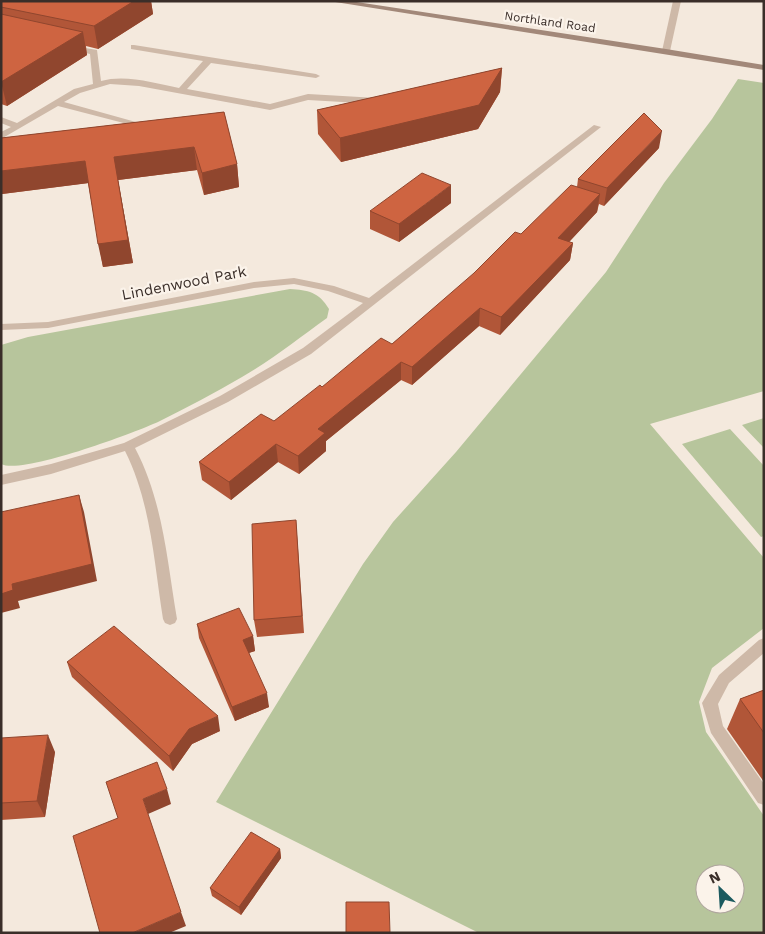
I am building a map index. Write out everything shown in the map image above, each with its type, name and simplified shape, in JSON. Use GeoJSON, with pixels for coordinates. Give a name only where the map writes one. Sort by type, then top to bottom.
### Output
{"type":"FeatureCollection","features":[{"type":"Feature","properties":{"kind":"main road","name":"Northland Road"},"geometry":{"type":"LineString","coordinates":[[333,1],[666,51],[764,68]]}},
{"type":"Feature","properties":{"kind":"street"},"geometry":{"type":"LineString","coordinates":[[666,51],[677,1]]}},
{"type":"Feature","properties":{"kind":"street"},"geometry":{"type":"LineString","coordinates":[[66,46],[94,52],[96,85]]}},
{"type":"Feature","properties":{"kind":"street"},"geometry":{"type":"LineString","coordinates":[[134,47],[316,76]]}},
{"type":"Feature","properties":{"kind":"street"},"geometry":{"type":"LineString","coordinates":[[181,91],[209,60]]}},
{"type":"Feature","properties":{"kind":"street"},"geometry":{"type":"LineString","coordinates":[[1,136],[77,91],[110,82],[139,83],[270,107],[308,97],[385,102]]}},
{"type":"Feature","properties":{"kind":"street"},"geometry":{"type":"LineString","coordinates":[[56,103],[140,126]]}},
{"type":"Feature","properties":{"kind":"street"},"geometry":{"type":"LineString","coordinates":[[1,120],[17,126]]}},
{"type":"Feature","properties":{"kind":"street"},"geometry":{"type":"LineString","coordinates":[[1,480],[51,469],[128,446],[224,399],[307,351],[596,127]]}},
{"type":"Feature","properties":{"kind":"street","name":"Lindenwood Park"},"geometry":{"type":"LineString","coordinates":[[1,327],[18,324],[48,325],[254,285],[294,281],[330,288],[372,302]]}},
{"type":"Feature","properties":{"kind":"street"},"geometry":{"type":"LineString","coordinates":[[128,446],[140,466],[154,522],[170,619]]}},
{"type":"Feature","properties":{"kind":"street"},"geometry":{"type":"LineString","coordinates":[[764,644],[724,679],[710,703],[716,728],[764,798]]}},
{"type":"Feature","properties":{"kind":"green space"},"geometry":{"type":"Polygon","coordinates":[[[738,79],[764,83],[764,391],[650,424],[764,558],[764,628],[712,668],[699,702],[706,732],[764,816],[764,933],[479,933],[216,802],[363,564],[393,522],[456,452],[606,272],[664,183],[712,119],[738,79]]]}},
{"type":"Feature","properties":{"kind":"green space"},"geometry":{"type":"Polygon","coordinates":[[[290,289],[308,291],[317,295],[329,309],[327,318],[253,370],[169,417],[126,435],[31,464],[13,466],[1,464],[1,345],[28,337],[290,289]]]}},
{"type":"Feature","properties":{"kind":"green space"},"geometry":{"type":"Polygon","coordinates":[[[764,418],[764,448],[742,425],[764,418]]]}},
{"type":"Feature","properties":{"kind":"green space"},"geometry":{"type":"Polygon","coordinates":[[[730,429],[764,466],[764,536],[761,537],[682,444],[730,429]]]}},
{"type":"Feature","properties":{"kind":"building"},"geometry":{"type":"Polygon","coordinates":[[[1,1],[134,1],[94,26],[1,7],[1,1]]]}},
{"type":"Feature","properties":{"kind":"building"},"geometry":{"type":"Polygon","coordinates":[[[1,14],[83,32],[1,82],[1,14]]]}},
{"type":"Feature","properties":{"kind":"building"},"geometry":{"type":"Polygon","coordinates":[[[502,68],[479,105],[340,138],[317,110],[502,68]]]}},
{"type":"Feature","properties":{"kind":"building"},"geometry":{"type":"Polygon","coordinates":[[[224,112],[237,164],[202,173],[194,147],[114,157],[128,240],[98,244],[85,161],[1,171],[1,138],[224,112]]]}},
{"type":"Feature","properties":{"kind":"building"},"geometry":{"type":"Polygon","coordinates":[[[644,113],[662,131],[607,188],[578,179],[644,113]]]}},
{"type":"Feature","properties":{"kind":"building"},"geometry":{"type":"Polygon","coordinates":[[[422,173],[451,185],[399,224],[370,211],[422,173]]]}},
{"type":"Feature","properties":{"kind":"building"},"geometry":{"type":"Polygon","coordinates":[[[571,185],[600,194],[558,238],[573,243],[501,317],[480,308],[412,367],[401,362],[318,429],[325,433],[298,456],[276,444],[229,482],[199,462],[261,414],[274,421],[320,385],[322,387],[381,338],[392,344],[474,273],[515,232],[521,234],[571,185]]]}},
{"type":"Feature","properties":{"kind":"building"},"geometry":{"type":"Polygon","coordinates":[[[79,495],[92,564],[12,584],[13,590],[1,594],[1,512],[79,495]]]}},
{"type":"Feature","properties":{"kind":"building"},"geometry":{"type":"Polygon","coordinates":[[[296,520],[302,616],[254,620],[252,524],[296,520]]]}},
{"type":"Feature","properties":{"kind":"building"},"geometry":{"type":"Polygon","coordinates":[[[239,608],[253,636],[243,640],[267,693],[232,707],[197,624],[239,608]]]}},
{"type":"Feature","properties":{"kind":"building"},"geometry":{"type":"Polygon","coordinates":[[[114,626],[218,716],[189,729],[169,756],[67,662],[114,626]]]}},
{"type":"Feature","properties":{"kind":"building"},"geometry":{"type":"Polygon","coordinates":[[[764,690],[764,733],[740,699],[764,690]]]}},
{"type":"Feature","properties":{"kind":"building"},"geometry":{"type":"Polygon","coordinates":[[[48,735],[37,801],[1,803],[1,738],[48,735]]]}},
{"type":"Feature","properties":{"kind":"building"},"geometry":{"type":"Polygon","coordinates":[[[157,762],[167,789],[143,799],[181,912],[132,933],[100,933],[73,836],[118,818],[106,782],[157,762]]]}},
{"type":"Feature","properties":{"kind":"building"},"geometry":{"type":"Polygon","coordinates":[[[251,832],[280,849],[239,907],[210,888],[251,832]]]}},
{"type":"Feature","properties":{"kind":"building"},"geometry":{"type":"Polygon","coordinates":[[[346,902],[389,902],[390,933],[346,933],[346,902]]]}}]}
